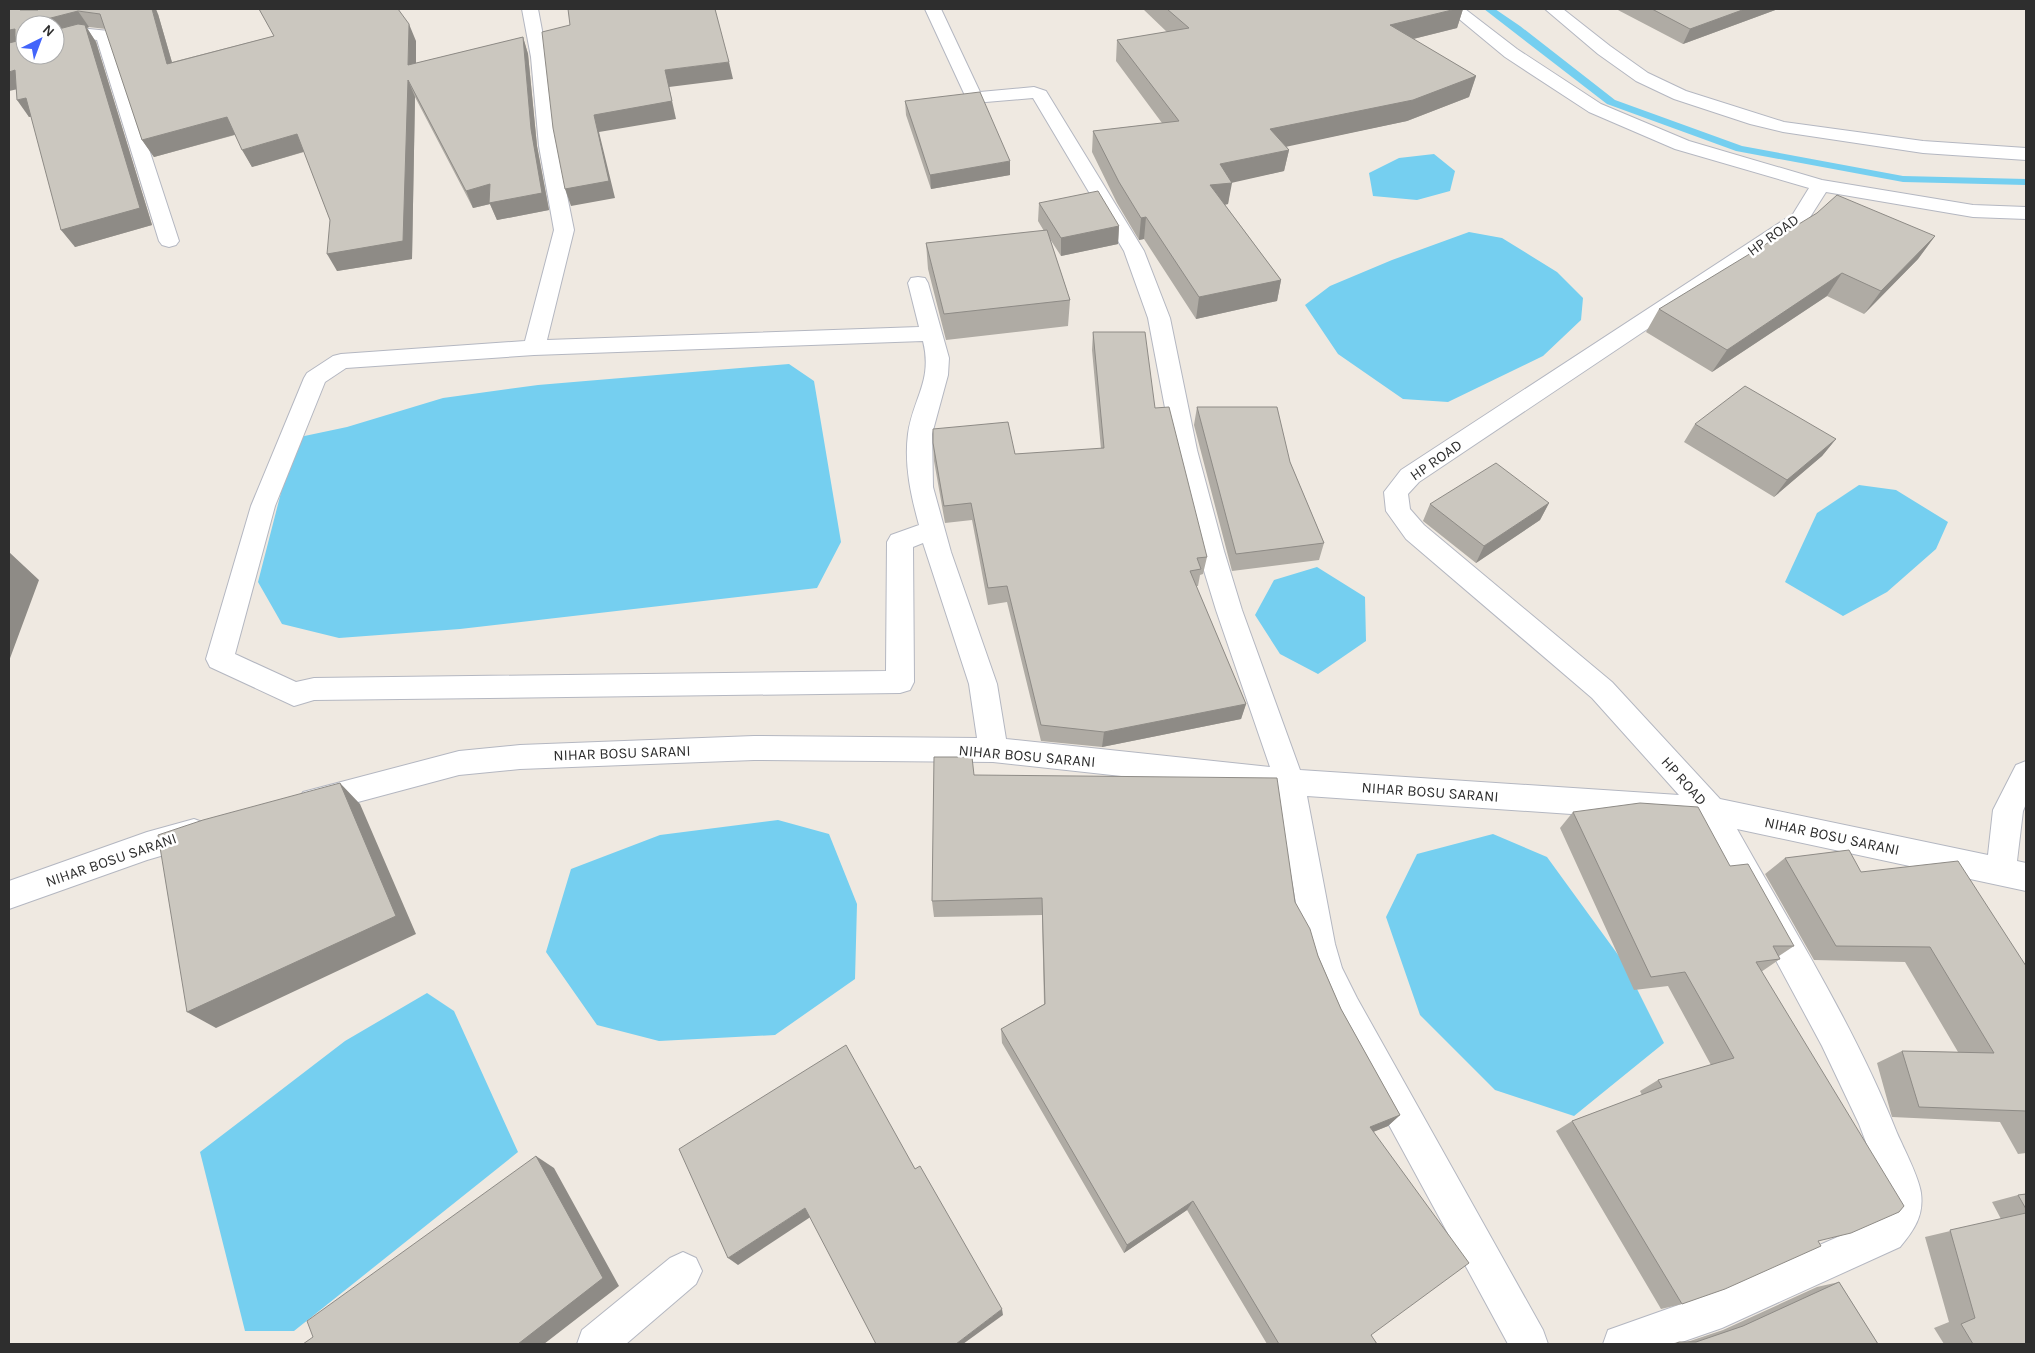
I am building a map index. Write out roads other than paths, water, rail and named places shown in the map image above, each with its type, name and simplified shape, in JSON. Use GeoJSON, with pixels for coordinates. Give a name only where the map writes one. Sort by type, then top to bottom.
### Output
{"type":"FeatureCollection","features":[{"type":"Feature","properties":{"kind":"street"},"geometry":{"type":"LineString","coordinates":[[530,9],[539,57],[548,146],[564,230],[534,348]]}},
{"type":"Feature","properties":{"kind":"street"},"geometry":{"type":"LineString","coordinates":[[933,9],[974,98],[1034,92],[1040,95],[1139,261],[1159,318],[1185,450],[1211,551],[1229,610],[1290,782],[1319,944],[1327,971],[1345,1010],[1529,1344]]}},
{"type":"Feature","properties":{"kind":"street"},"geometry":{"type":"LineString","coordinates":[[1455,9],[1510,54],[1595,108],[1682,145],[1820,185],[1973,210],[2026,213]]}},
{"type":"Feature","properties":{"kind":"street"},"geometry":{"type":"LineString","coordinates":[[1553,9],[1604,50],[1642,77],[1680,95],[1756,120],[1784,127],[1923,147],[2026,154]]}},
{"type":"Feature","properties":{"kind":"street"},"geometry":{"type":"LineString","coordinates":[[65,40],[89,34],[103,35],[168,240]]}},
{"type":"Feature","properties":{"kind":"street","name":"HP ROAD"},"geometry":{"type":"LineString","coordinates":[[1622,1344],[1708,1314],[1887,1234],[1903,1214],[1903,1192],[1873,1116],[1834,1034],[1711,810],[1602,690],[1415,532],[1398,511],[1396,492],[1410,476],[1800,218],[1820,185]]}},
{"type":"Feature","properties":{"kind":"street"},"geometry":{"type":"LineString","coordinates":[[918,283],[938,358],[937,375],[920,434],[921,487],[932,530],[981,676],[993,750]]}},
{"type":"Feature","properties":{"kind":"street"},"geometry":{"type":"LineString","coordinates":[[932,334],[534,348],[342,360],[315,378],[263,506],[220,659],[294,694],[314,689],[900,682],[900,542],[932,530]]}},
{"type":"Feature","properties":{"kind":"street","name":"NIHAR BOSU SARANI"},"geometry":{"type":"LineString","coordinates":[[289,808],[459,763],[520,757],[754,748],[993,750],[1290,782],[1711,810],[2014,874]]}},
{"type":"Feature","properties":{"kind":"street"},"geometry":{"type":"LineString","coordinates":[[2014,874],[2008,810],[2026,774]]}},
{"type":"Feature","properties":{"kind":"street","name":"NIHAR BOSU SARANI"},"geometry":{"type":"LineString","coordinates":[[9,895],[147,846],[223,826]]}},
{"type":"Feature","properties":{"kind":"street"},"geometry":{"type":"LineString","coordinates":[[596,1344],[683,1271]]}},
{"type":"Feature","properties":{"kind":"water"},"geometry":{"type":"Polygon","coordinates":[[[1434,154],[1455,171],[1450,191],[1417,200],[1373,196],[1369,173],[1399,158],[1434,154]]]}},
{"type":"Feature","properties":{"kind":"water"},"geometry":{"type":"Polygon","coordinates":[[[1469,232],[1502,238],[1557,272],[1583,298],[1581,320],[1543,356],[1448,402],[1403,399],[1338,354],[1305,305],[1330,286],[1392,260],[1469,232]]]}},
{"type":"Feature","properties":{"kind":"water"},"geometry":{"type":"Polygon","coordinates":[[[789,364],[814,381],[841,542],[817,588],[460,629],[339,638],[282,624],[258,582],[295,438],[347,427],[443,398],[538,385],[789,364]]]}},
{"type":"Feature","properties":{"kind":"water"},"geometry":{"type":"Polygon","coordinates":[[[1859,485],[1896,490],[1948,522],[1936,549],[1887,592],[1843,616],[1785,582],[1817,513],[1859,485]]]}},
{"type":"Feature","properties":{"kind":"water"},"geometry":{"type":"Polygon","coordinates":[[[1317,567],[1365,597],[1366,641],[1318,674],[1280,654],[1255,615],[1274,580],[1317,567]]]}},
{"type":"Feature","properties":{"kind":"water"},"geometry":{"type":"Polygon","coordinates":[[[778,820],[829,834],[857,904],[855,979],[775,1035],[659,1041],[597,1025],[546,952],[571,869],[660,835],[778,820]]]}},
{"type":"Feature","properties":{"kind":"water"},"geometry":{"type":"Polygon","coordinates":[[[1493,834],[1547,857],[1624,963],[1664,1043],[1574,1116],[1495,1090],[1420,1015],[1386,917],[1417,854],[1493,834]]]}},
{"type":"Feature","properties":{"kind":"water"},"geometry":{"type":"Polygon","coordinates":[[[427,993],[454,1011],[518,1152],[294,1331],[245,1331],[200,1152],[345,1041],[427,993]]]}},
{"type":"Feature","properties":{"kind":"waterway"},"geometry":{"type":"LineString","coordinates":[[1489,9],[1517,28],[1611,102],[1740,149],[1903,179],[2026,182]]}}]}
